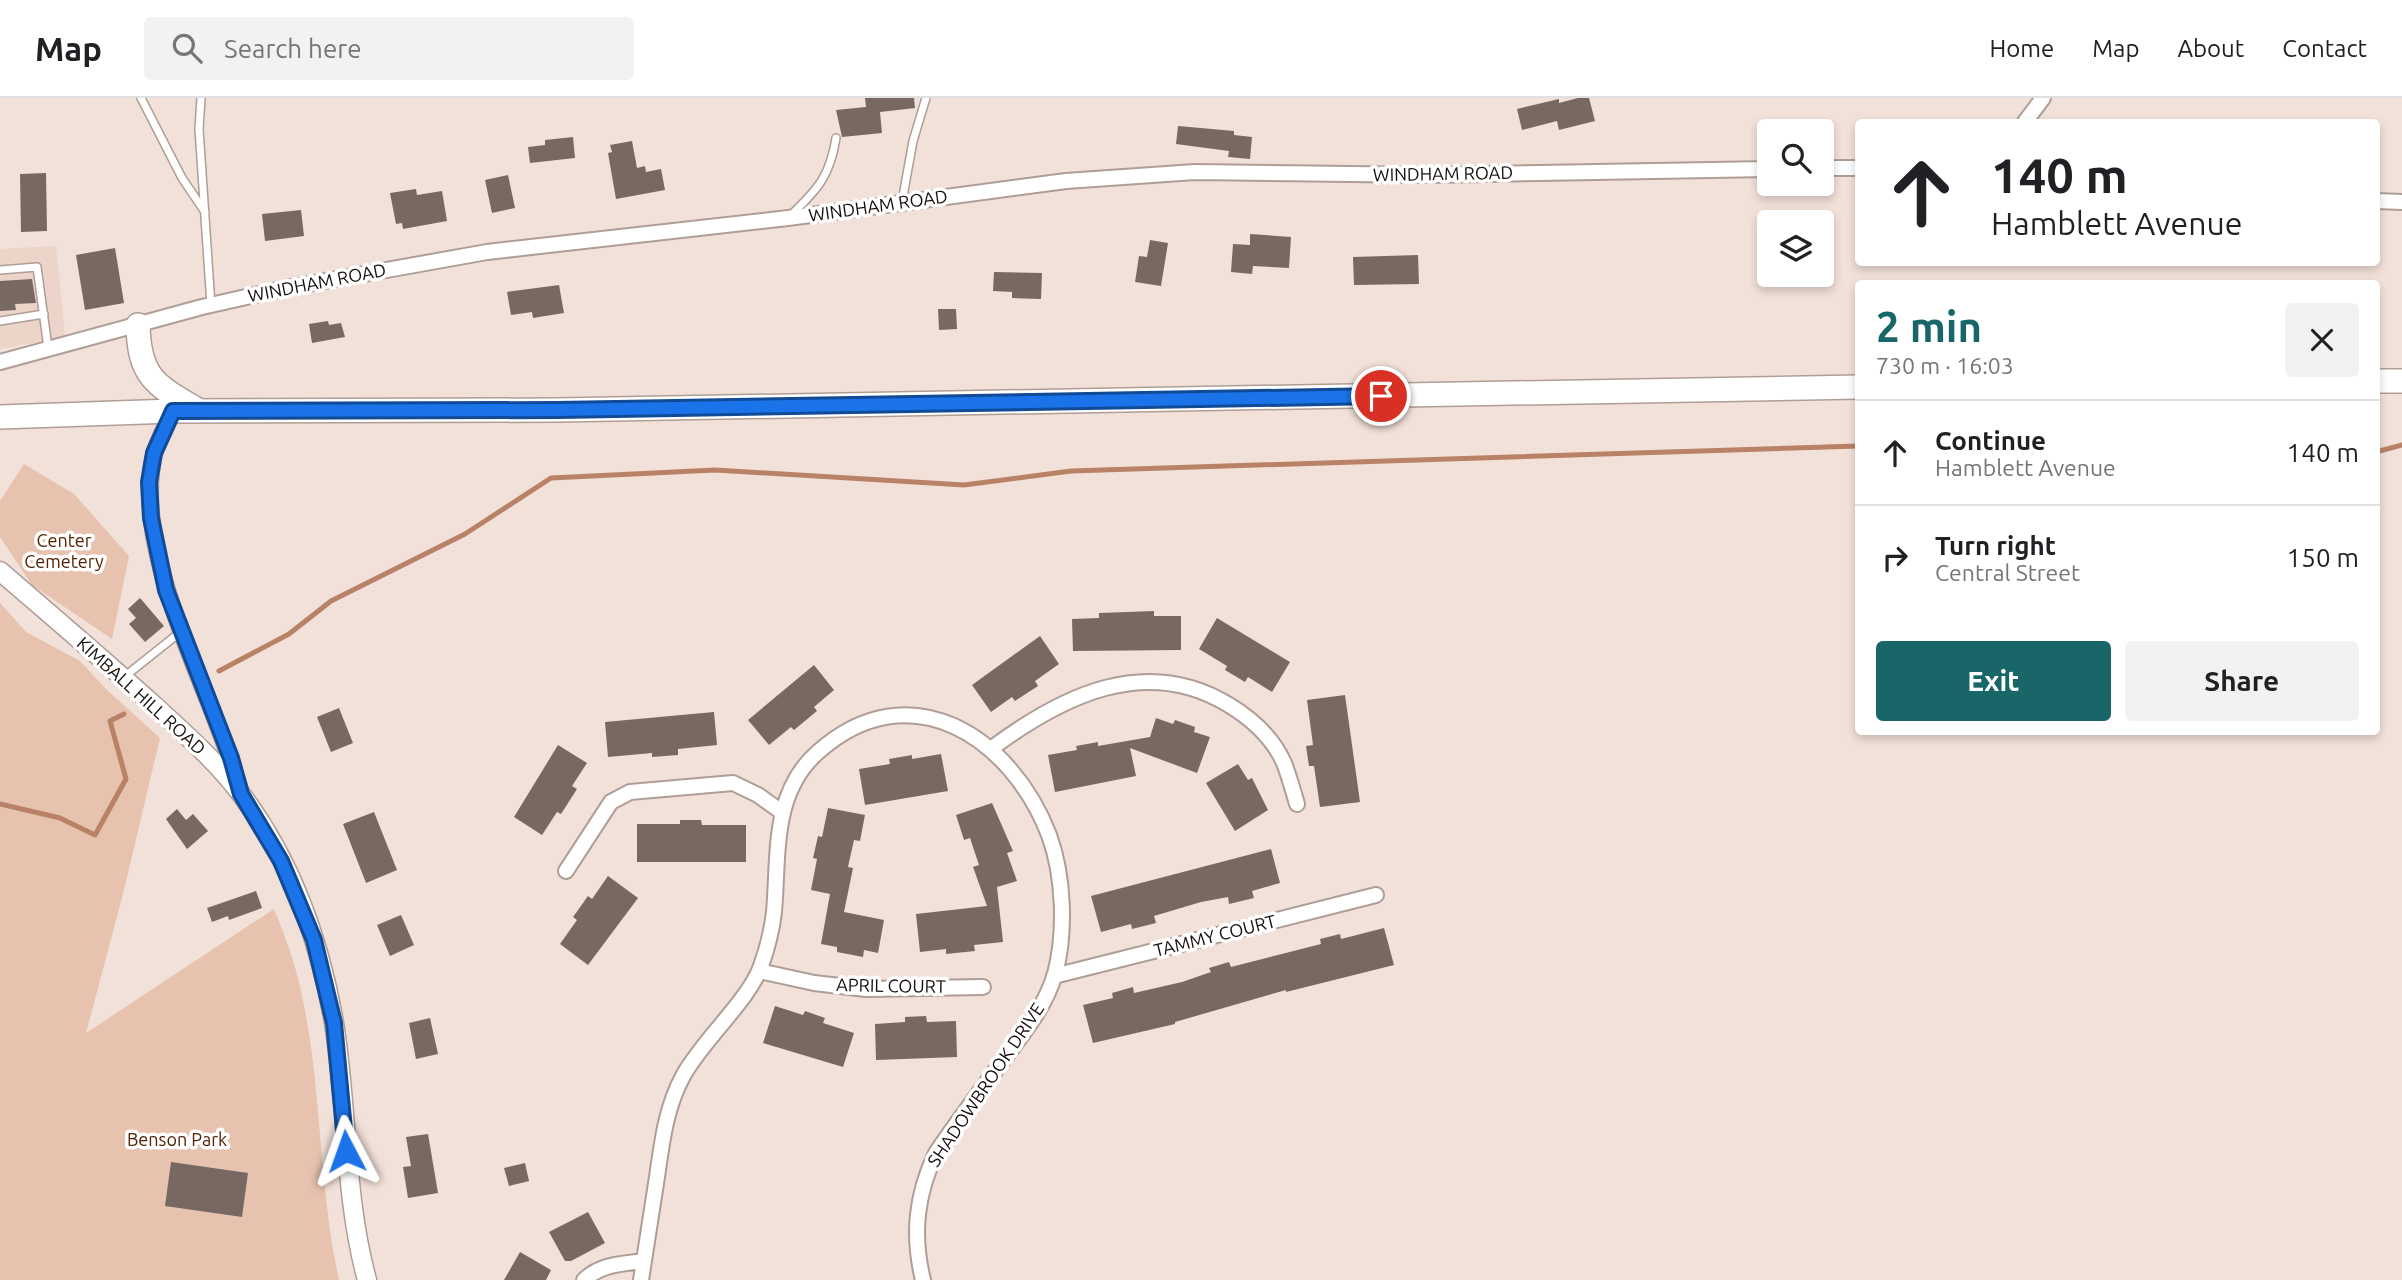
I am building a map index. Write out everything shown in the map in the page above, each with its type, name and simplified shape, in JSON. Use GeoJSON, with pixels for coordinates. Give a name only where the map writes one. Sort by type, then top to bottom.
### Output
{"type":"FeatureCollection","features":[{"type":"Feature","properties":{"kind":"main road"},"geometry":{"type":"LineString","coordinates":[[138,325],[138,349],[148,373],[171,394],[201,412]]}},
{"type":"Feature","properties":{"kind":"main road"},"geometry":{"type":"LineString","coordinates":[[2380,381],[2402,381]]}},
{"type":"Feature","properties":{"kind":"main road"},"geometry":{"type":"LineString","coordinates":[[0,417],[173,411],[557,410],[1855,387]]}},
{"type":"Feature","properties":{"kind":"street"},"geometry":{"type":"LineString","coordinates":[[2027,119],[2043,98]]}},
{"type":"Feature","properties":{"kind":"street"},"geometry":{"type":"LineString","coordinates":[[1834,169],[1855,168]]}},
{"type":"Feature","properties":{"kind":"street","name":"WINDHAM ROAD"},"geometry":{"type":"LineString","coordinates":[[0,362],[211,305],[286,288],[487,252],[788,218],[1066,181],[1152,173],[1430,176],[1757,169]]}},
{"type":"Feature","properties":{"kind":"street"},"geometry":{"type":"LineString","coordinates":[[2380,201],[2402,202]]}},
{"type":"Feature","properties":{"kind":"street"},"geometry":{"type":"LineString","coordinates":[[173,411],[154,453],[149,482],[151,518],[166,590],[231,758],[241,794]]}},
{"type":"Feature","properties":{"kind":"street","name":"KIMBALL HILL ROAD"},"geometry":{"type":"LineString","coordinates":[[0,571],[123,677],[208,757],[241,794],[281,861],[299,900],[326,981],[340,1066],[353,1216],[367,1280]]}},
{"type":"Feature","properties":{"kind":"street"},"geometry":{"type":"LineString","coordinates":[[992,748],[1028,721],[1063,702],[1120,684],[1164,682],[1206,693],[1242,712],[1259,726],[1283,761],[1297,804]]}},
{"type":"Feature","properties":{"kind":"street","name":"SHADOWBROOK DRIVE"},"geometry":{"type":"LineString","coordinates":[[641,1280],[664,1129],[671,1101],[694,1059],[759,971],[773,918],[774,876],[783,813],[795,778],[811,759],[845,732],[875,719],[891,716],[931,718],[967,732],[992,748],[1011,771],[1038,813],[1057,863],[1061,896],[1059,951],[1054,976],[1042,1004],[950,1132],[928,1168],[916,1220],[918,1257],[923,1280]]}},
{"type":"Feature","properties":{"kind":"street"},"geometry":{"type":"LineString","coordinates":[[566,871],[611,802],[630,792],[733,783],[758,795],[783,813]]}},
{"type":"Feature","properties":{"kind":"street","name":"TAMMY COURT"},"geometry":{"type":"LineString","coordinates":[[1054,976],[1376,895]]}},
{"type":"Feature","properties":{"kind":"street","name":"APRIL COURT"},"geometry":{"type":"LineString","coordinates":[[759,971],[814,983],[866,989],[983,987]]}},
{"type":"Feature","properties":{"kind":"street"},"geometry":{"type":"LineString","coordinates":[[584,1280],[594,1271],[606,1266],[644,1261]]}},
{"type":"Feature","properties":{"kind":"lane"},"geometry":{"type":"LineString","coordinates":[[141,98],[175,166],[205,213]]}},
{"type":"Feature","properties":{"kind":"lane"},"geometry":{"type":"LineString","coordinates":[[201,98],[199,130],[211,305]]}},
{"type":"Feature","properties":{"kind":"lane"},"geometry":{"type":"LineString","coordinates":[[902,203],[913,141],[926,98]]}},
{"type":"Feature","properties":{"kind":"lane"},"geometry":{"type":"LineString","coordinates":[[788,218],[823,182],[832,163],[836,138]]}},
{"type":"Feature","properties":{"kind":"lane"},"geometry":{"type":"LineString","coordinates":[[0,270],[37,267],[48,349]]}},
{"type":"Feature","properties":{"kind":"lane"},"geometry":{"type":"LineString","coordinates":[[0,321],[44,314]]}},
{"type":"Feature","properties":{"kind":"lane"},"geometry":{"type":"LineString","coordinates":[[123,677],[183,630]]}},
{"type":"Feature","properties":{"kind":"shaded area"},"geometry":{"type":"Polygon","coordinates":[[[56,246],[65,337],[0,349],[0,249],[56,246]]]}},
{"type":"Feature","properties":{"kind":"green space","name":"Center Cemetery"},"geometry":{"type":"Polygon","coordinates":[[[24,464],[74,494],[129,556],[112,639],[32,585],[0,537],[0,501],[24,464]]]}},
{"type":"Feature","properties":{"kind":"green space","name":"Benson Park"},"geometry":{"type":"Polygon","coordinates":[[[0,603],[26,632],[80,661],[107,690],[160,738],[86,1033],[274,909],[299,980],[310,1039],[332,1246],[339,1280],[0,1280],[0,603]]]}},
{"type":"Feature","properties":{"kind":"building"},"geometry":{"type":"Polygon","coordinates":[[[865,98],[914,98],[915,108],[880,112],[882,133],[842,137],[836,110],[866,107],[865,98]]]}},
{"type":"Feature","properties":{"kind":"building"},"geometry":{"type":"Polygon","coordinates":[[[1589,98],[1595,121],[1559,130],[1557,121],[1522,130],[1517,109],[1559,99],[1559,103],[1589,98]]]}},
{"type":"Feature","properties":{"kind":"building"},"geometry":{"type":"Polygon","coordinates":[[[1178,126],[1234,131],[1234,135],[1252,137],[1250,159],[1228,157],[1229,151],[1176,144],[1178,126]]]}},
{"type":"Feature","properties":{"kind":"building"},"geometry":{"type":"Polygon","coordinates":[[[573,137],[575,158],[530,163],[528,147],[545,145],[545,140],[573,137]]]}},
{"type":"Feature","properties":{"kind":"building"},"geometry":{"type":"Polygon","coordinates":[[[632,141],[637,168],[645,166],[646,172],[661,169],[665,190],[616,199],[608,153],[612,152],[610,145],[632,141]]]}},
{"type":"Feature","properties":{"kind":"building"},"geometry":{"type":"Polygon","coordinates":[[[46,173],[47,231],[21,232],[20,174],[46,173]]]}},
{"type":"Feature","properties":{"kind":"building"},"geometry":{"type":"Polygon","coordinates":[[[508,175],[515,208],[492,213],[485,180],[508,175]]]}},
{"type":"Feature","properties":{"kind":"building"},"geometry":{"type":"Polygon","coordinates":[[[416,189],[417,195],[442,191],[447,221],[403,229],[402,223],[396,224],[390,193],[416,189]]]}},
{"type":"Feature","properties":{"kind":"building"},"geometry":{"type":"Polygon","coordinates":[[[301,210],[304,236],[265,241],[262,214],[301,210]]]}},
{"type":"Feature","properties":{"kind":"building"},"geometry":{"type":"Polygon","coordinates":[[[1250,234],[1291,237],[1289,268],[1253,266],[1252,274],[1231,272],[1233,244],[1250,245],[1250,234]]]}},
{"type":"Feature","properties":{"kind":"building"},"geometry":{"type":"Polygon","coordinates":[[[1150,240],[1168,243],[1161,286],[1135,282],[1139,256],[1147,257],[1150,240]]]}},
{"type":"Feature","properties":{"kind":"building"},"geometry":{"type":"Polygon","coordinates":[[[115,248],[124,303],[85,310],[76,255],[115,248]]]}},
{"type":"Feature","properties":{"kind":"building"},"geometry":{"type":"Polygon","coordinates":[[[1418,255],[1419,284],[1354,285],[1353,257],[1418,255]]]}},
{"type":"Feature","properties":{"kind":"building"},"geometry":{"type":"Polygon","coordinates":[[[994,272],[1042,273],[1041,299],[1012,298],[1012,292],[993,291],[994,272]]]}},
{"type":"Feature","properties":{"kind":"building"},"geometry":{"type":"Polygon","coordinates":[[[32,279],[36,303],[15,304],[16,310],[0,311],[0,281],[32,279]]]}},
{"type":"Feature","properties":{"kind":"building"},"geometry":{"type":"Polygon","coordinates":[[[559,285],[564,313],[533,318],[532,312],[511,315],[507,292],[559,285]]]}},
{"type":"Feature","properties":{"kind":"building"},"geometry":{"type":"Polygon","coordinates":[[[938,309],[956,309],[957,329],[939,330],[938,309]]]}},
{"type":"Feature","properties":{"kind":"building"},"geometry":{"type":"Polygon","coordinates":[[[328,321],[329,325],[341,323],[345,337],[312,343],[309,324],[328,321]]]}},
{"type":"Feature","properties":{"kind":"building"},"geometry":{"type":"Polygon","coordinates":[[[140,598],[164,626],[145,642],[129,624],[136,618],[128,609],[140,598]]]}},
{"type":"Feature","properties":{"kind":"building"},"geometry":{"type":"Polygon","coordinates":[[[1154,611],[1154,616],[1181,616],[1181,650],[1073,651],[1072,619],[1099,618],[1099,613],[1154,611]]]}},
{"type":"Feature","properties":{"kind":"building"},"geometry":{"type":"Polygon","coordinates":[[[1217,618],[1290,662],[1272,692],[1248,677],[1245,682],[1225,670],[1227,666],[1199,649],[1217,618]]]}},
{"type":"Feature","properties":{"kind":"building"},"geometry":{"type":"Polygon","coordinates":[[[1040,636],[1059,664],[1035,681],[1038,686],[1015,701],[1012,697],[991,712],[972,685],[1040,636]]]}},
{"type":"Feature","properties":{"kind":"building"},"geometry":{"type":"Polygon","coordinates":[[[814,665],[834,690],[814,707],[817,711],[794,730],[791,727],[769,745],[748,720],[814,665]]]}},
{"type":"Feature","properties":{"kind":"building"},"geometry":{"type":"Polygon","coordinates":[[[1345,695],[1360,802],[1320,807],[1314,766],[1309,766],[1306,746],[1313,745],[1307,700],[1345,695]]]}},
{"type":"Feature","properties":{"kind":"building"},"geometry":{"type":"Polygon","coordinates":[[[339,708],[353,743],[331,752],[317,717],[339,708]]]}},
{"type":"Feature","properties":{"kind":"building"},"geometry":{"type":"Polygon","coordinates":[[[714,712],[717,745],[678,749],[678,755],[652,757],[652,753],[608,757],[605,722],[714,712]]]}},
{"type":"Feature","properties":{"kind":"building"},"geometry":{"type":"Polygon","coordinates":[[[1156,718],[1173,724],[1175,720],[1195,727],[1194,732],[1210,737],[1197,773],[1130,748],[1136,776],[1055,792],[1048,755],[1077,750],[1076,746],[1098,742],[1098,746],[1150,737],[1156,718]]]}},
{"type":"Feature","properties":{"kind":"building"},"geometry":{"type":"Polygon","coordinates":[[[558,745],[587,763],[572,786],[577,789],[561,814],[557,812],[542,835],[514,817],[558,745]]]}},
{"type":"Feature","properties":{"kind":"building"},"geometry":{"type":"Polygon","coordinates":[[[941,754],[948,791],[865,805],[859,769],[890,764],[889,759],[912,755],[912,759],[941,754]]]}},
{"type":"Feature","properties":{"kind":"building"},"geometry":{"type":"Polygon","coordinates":[[[1238,764],[1248,780],[1252,778],[1268,810],[1235,831],[1206,783],[1238,764]]]}},
{"type":"Feature","properties":{"kind":"building"},"geometry":{"type":"Polygon","coordinates":[[[992,803],[1013,851],[1007,853],[1017,881],[997,887],[1003,942],[974,945],[975,951],[946,954],[946,949],[920,952],[916,914],[987,906],[973,867],[979,865],[970,838],[964,840],[956,815],[992,803]]]}},
{"type":"Feature","properties":{"kind":"building"},"geometry":{"type":"Polygon","coordinates":[[[828,808],[865,815],[860,841],[854,840],[848,867],[853,868],[844,912],[884,920],[878,953],[864,950],[863,957],[837,952],[837,947],[821,944],[830,894],[811,890],[817,859],[813,858],[818,836],[822,837],[828,808]]]}},
{"type":"Feature","properties":{"kind":"building"},"geometry":{"type":"Polygon","coordinates":[[[177,809],[186,820],[193,814],[208,831],[187,849],[166,819],[177,809]]]}},
{"type":"Feature","properties":{"kind":"building"},"geometry":{"type":"Polygon","coordinates":[[[374,812],[397,870],[366,883],[343,824],[374,812]]]}},
{"type":"Feature","properties":{"kind":"building"},"geometry":{"type":"Polygon","coordinates":[[[680,820],[701,820],[702,825],[746,825],[746,862],[637,862],[637,824],[680,824],[680,820]]]}},
{"type":"Feature","properties":{"kind":"building"},"geometry":{"type":"Polygon","coordinates":[[[1271,849],[1280,883],[1252,891],[1254,898],[1229,904],[1228,897],[1201,902],[1154,916],[1156,923],[1132,929],[1131,924],[1101,932],[1091,896],[1271,849]]]}},
{"type":"Feature","properties":{"kind":"building"},"geometry":{"type":"Polygon","coordinates":[[[608,876],[638,898],[588,965],[560,944],[577,920],[573,917],[588,896],[592,899],[608,876]]]}},
{"type":"Feature","properties":{"kind":"building"},"geometry":{"type":"Polygon","coordinates":[[[256,891],[262,908],[229,920],[228,916],[212,922],[207,908],[256,891]]]}},
{"type":"Feature","properties":{"kind":"building"},"geometry":{"type":"Polygon","coordinates":[[[401,915],[414,945],[390,956],[377,925],[401,915]]]}},
{"type":"Feature","properties":{"kind":"building"},"geometry":{"type":"Polygon","coordinates":[[[1384,928],[1394,965],[1286,990],[1175,1024],[1093,1043],[1083,1005],[1113,998],[1112,993],[1133,987],[1134,993],[1182,982],[1211,972],[1209,968],[1229,962],[1231,967],[1321,944],[1320,939],[1340,934],[1341,939],[1384,928]]]}},
{"type":"Feature","properties":{"kind":"building"},"geometry":{"type":"Polygon","coordinates":[[[775,1006],[803,1015],[805,1011],[825,1018],[823,1023],[854,1033],[843,1067],[763,1043],[775,1006]]]}},
{"type":"Feature","properties":{"kind":"building"},"geometry":{"type":"Polygon","coordinates":[[[926,1016],[927,1022],[956,1021],[957,1057],[876,1060],[875,1024],[905,1022],[905,1017],[926,1016]]]}},
{"type":"Feature","properties":{"kind":"building"},"geometry":{"type":"Polygon","coordinates":[[[430,1018],[438,1054],[416,1059],[409,1023],[430,1018]]]}},
{"type":"Feature","properties":{"kind":"building"},"geometry":{"type":"Polygon","coordinates":[[[428,1134],[438,1193],[408,1198],[403,1167],[411,1166],[406,1137],[428,1134]]]}},
{"type":"Feature","properties":{"kind":"building"},"geometry":{"type":"Polygon","coordinates":[[[171,1162],[248,1173],[242,1217],[165,1206],[171,1162]]]}},
{"type":"Feature","properties":{"kind":"building"},"geometry":{"type":"Polygon","coordinates":[[[525,1163],[529,1181],[509,1186],[504,1168],[525,1163]]]}},
{"type":"Feature","properties":{"kind":"building"},"geometry":{"type":"Polygon","coordinates":[[[588,1212],[605,1243],[571,1261],[565,1261],[549,1232],[588,1212]]]}},
{"type":"Feature","properties":{"kind":"building"},"geometry":{"type":"Polygon","coordinates":[[[520,1252],[551,1270],[546,1280],[504,1280],[520,1252]]]}},
{"type":"Feature","properties":{"kind":"waterway"},"geometry":{"type":"LineString","coordinates":[[2380,451],[2402,445]]}},
{"type":"Feature","properties":{"kind":"waterway"},"geometry":{"type":"LineString","coordinates":[[219,671],[289,634],[331,601],[465,534],[551,478],[715,470],[964,485],[1071,471],[1855,446]]}},
{"type":"Feature","properties":{"kind":"waterway"},"geometry":{"type":"LineString","coordinates":[[0,804],[60,818],[95,835],[126,779],[110,721],[124,714]]}},
{"type":"Feature","properties":{"kind":"route"},"geometry":{"type":"LineString","coordinates":[[346,1151],[334,1023],[314,940],[281,861],[241,794],[231,758],[166,590],[151,518],[149,482],[154,453],[173,411],[557,410],[1381,396]]}}]}
